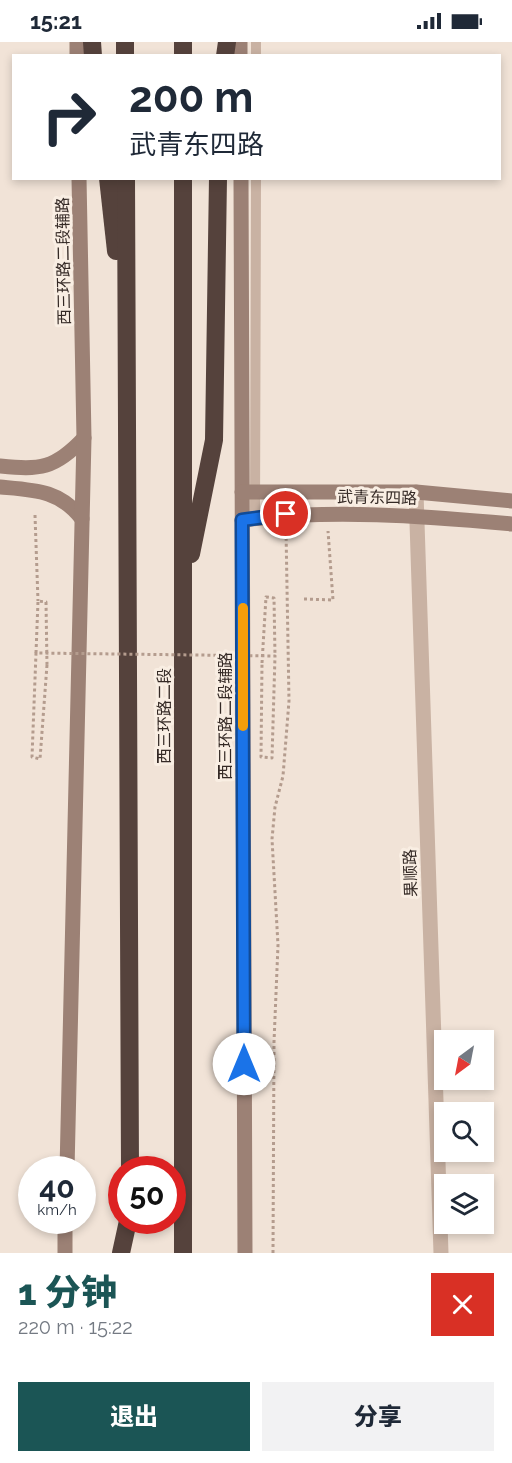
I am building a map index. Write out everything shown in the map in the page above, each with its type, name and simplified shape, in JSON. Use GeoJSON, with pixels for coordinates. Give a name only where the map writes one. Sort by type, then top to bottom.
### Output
{"type":"FeatureCollection","features":[{"type":"Feature","properties":{"kind":"highway"},"geometry":{"type":"LineString","coordinates":[[108,180],[127,340]]}},
{"type":"Feature","properties":{"kind":"highway"},"geometry":{"type":"LineString","coordinates":[[126,180],[130,1156]]}},
{"type":"Feature","properties":{"kind":"highway","name":"西三环路二段"},"geometry":{"type":"LineString","coordinates":[[183,180],[183,1156]]}},
{"type":"Feature","properties":{"kind":"highway"},"geometry":{"type":"LineString","coordinates":[[183,594],[214,440],[218,180]]}},
{"type":"Feature","properties":{"kind":"highway"},"geometry":{"type":"LineString","coordinates":[[186,1232],[192,1253]]}},
{"type":"Feature","properties":{"kind":"highway"},"geometry":{"type":"LineString","coordinates":[[121,1253],[126,1234]]}},
{"type":"Feature","properties":{"kind":"highway"},"geometry":{"type":"LineString","coordinates":[[129,1234],[130,1253]]}},
{"type":"Feature","properties":{"kind":"highway","name":"西三环路二段"},"geometry":{"type":"LineString","coordinates":[[183,1234],[183,1253]]}},
{"type":"Feature","properties":{"kind":"main road","name":"西三环路二段辅路"},"geometry":{"type":"LineString","coordinates":[[67,1156],[84,438],[79,180]]}},
{"type":"Feature","properties":{"kind":"main road","name":"西三环路二段辅路"},"geometry":{"type":"LineString","coordinates":[[241,180],[249,492],[245,1253]]}},
{"type":"Feature","properties":{"kind":"main road"},"geometry":{"type":"LineString","coordinates":[[0,466],[34,469],[67,456],[84,438]]}},
{"type":"Feature","properties":{"kind":"main road"},"geometry":{"type":"LineString","coordinates":[[0,487],[34,490],[61,498],[73,507],[82,519]]}},
{"type":"Feature","properties":{"kind":"main road","name":"武青东四路"},"geometry":{"type":"LineString","coordinates":[[249,492],[416,492],[512,501]]}},
{"type":"Feature","properties":{"kind":"main road","name":"武青东四路"},"geometry":{"type":"LineString","coordinates":[[249,520],[286,514],[417,515],[512,524]]}},
{"type":"Feature","properties":{"kind":"main road"},"geometry":{"type":"LineString","coordinates":[[65,1234],[65,1253]]}},
{"type":"Feature","properties":{"kind":"street","name":"果顺路"},"geometry":{"type":"LineString","coordinates":[[416,492],[441,1253]]}},
{"type":"Feature","properties":{"kind":"lane"},"geometry":{"type":"LineString","coordinates":[[249,492],[256,180]]}},
{"type":"Feature","properties":{"kind":"path"},"geometry":{"type":"LineString","coordinates":[[273,1253],[278,945],[272,839],[275,807],[282,776],[289,701],[286,514]]}},
{"type":"Feature","properties":{"kind":"path"},"geometry":{"type":"LineString","coordinates":[[35,515],[38,602],[32,757],[40,759],[47,665],[46,602],[38,602]]}},
{"type":"Feature","properties":{"kind":"path"},"geometry":{"type":"LineString","coordinates":[[304,599],[333,600],[328,530]]}},
{"type":"Feature","properties":{"kind":"path"},"geometry":{"type":"LineString","coordinates":[[266,597],[274,598],[276,609],[275,656],[272,758],[261,758],[262,663],[266,597]]}},
{"type":"Feature","properties":{"kind":"path"},"geometry":{"type":"LineString","coordinates":[[36,652],[275,656]]}},
{"type":"Feature","properties":{"kind":"slow traffic"},"geometry":{"type":"LineString","coordinates":[[243,608],[243,726]]}},
{"type":"Feature","properties":{"kind":"route"},"geometry":{"type":"LineString","coordinates":[[244,1064],[242,520],[286,514]]}}]}
